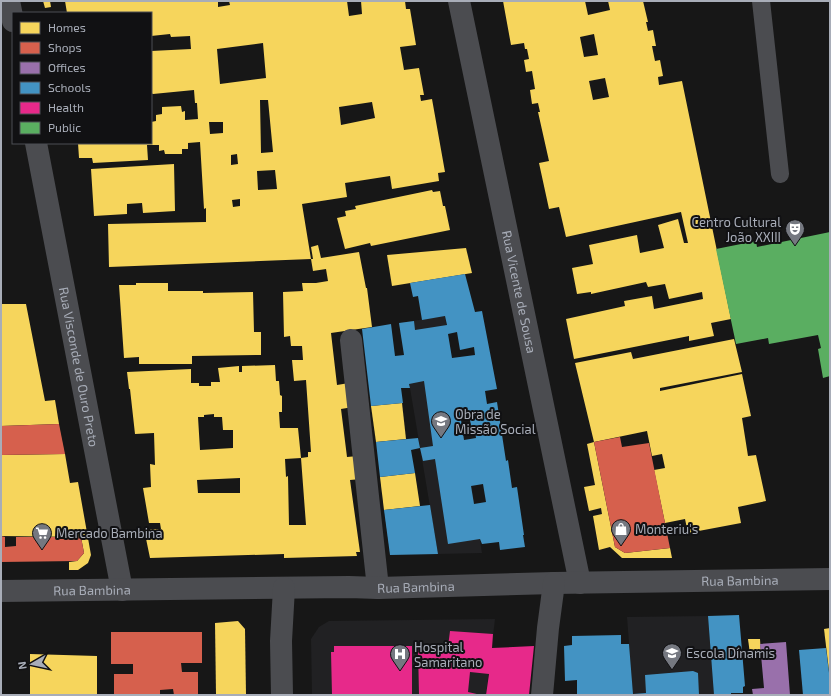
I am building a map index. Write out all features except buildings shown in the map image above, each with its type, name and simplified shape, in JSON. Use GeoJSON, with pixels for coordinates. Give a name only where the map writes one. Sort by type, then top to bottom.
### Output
{"type":"FeatureCollection","features":[{"type":"Feature","properties":{"kind":"street"},"geometry":{"type":"LineString","coordinates":[[9,1],[12,16]]}},
{"type":"Feature","properties":{"kind":"street","name":"Rua Vicente de Sousa"},"geometry":{"type":"LineString","coordinates":[[459,1],[580,583]]}},
{"type":"Feature","properties":{"kind":"street","name":"Rua Visconde de Ouro Preto"},"geometry":{"type":"LineString","coordinates":[[36,144],[122,590]]}},
{"type":"Feature","properties":{"kind":"street"},"geometry":{"type":"LineString","coordinates":[[351,340],[378,588]]}},
{"type":"Feature","properties":{"kind":"street","name":"Rua Bambina"},"geometry":{"type":"LineString","coordinates":[[1,591],[349,587],[378,588],[554,583],[830,579]]}},
{"type":"Feature","properties":{"kind":"street"},"geometry":{"type":"LineString","coordinates":[[542,695],[554,583]]}},
{"type":"Feature","properties":{"kind":"street"},"geometry":{"type":"LineString","coordinates":[[282,695],[281,641],[284,588]]}},
{"type":"Feature","properties":{"kind":"lane"},"geometry":{"type":"LineString","coordinates":[[761,1],[780,174]]}},
{"type":"Feature","properties":{"kind":"shaded area","name":"Obra de Missão Social"},"geometry":{"type":"Polygon","coordinates":[[[445,316],[482,553],[438,554],[399,323],[445,316]]]}},
{"type":"Feature","properties":{"kind":"shaded area","name":"Escola Dínamis"},"geometry":{"type":"Polygon","coordinates":[[[708,616],[714,695],[633,695],[627,617],[708,616]]]}},
{"type":"Feature","properties":{"kind":"shaded area","name":"Hospital Samaritano"},"geometry":{"type":"Polygon","coordinates":[[[495,619],[486,695],[312,695],[311,639],[319,627],[329,621],[495,619]]]}},
{"type":"Feature","properties":{"kind":"place","name":"Centro Cultural João XXIII"},"geometry":{"type":"Point","coordinates":[795,246]}},
{"type":"Feature","properties":{"kind":"place","name":"Obra de Missão Social"},"geometry":{"type":"Point","coordinates":[441,438]}},
{"type":"Feature","properties":{"kind":"place","name":"Monteriu's"},"geometry":{"type":"Point","coordinates":[621,546]}},
{"type":"Feature","properties":{"kind":"place","name":"Mercado Bambina"},"geometry":{"type":"Point","coordinates":[42,550]}},
{"type":"Feature","properties":{"kind":"place","name":"Escola Dínamis"},"geometry":{"type":"Point","coordinates":[672,670]}},
{"type":"Feature","properties":{"kind":"place","name":"Hospital Samaritano"},"geometry":{"type":"Point","coordinates":[400,671]}}]}
